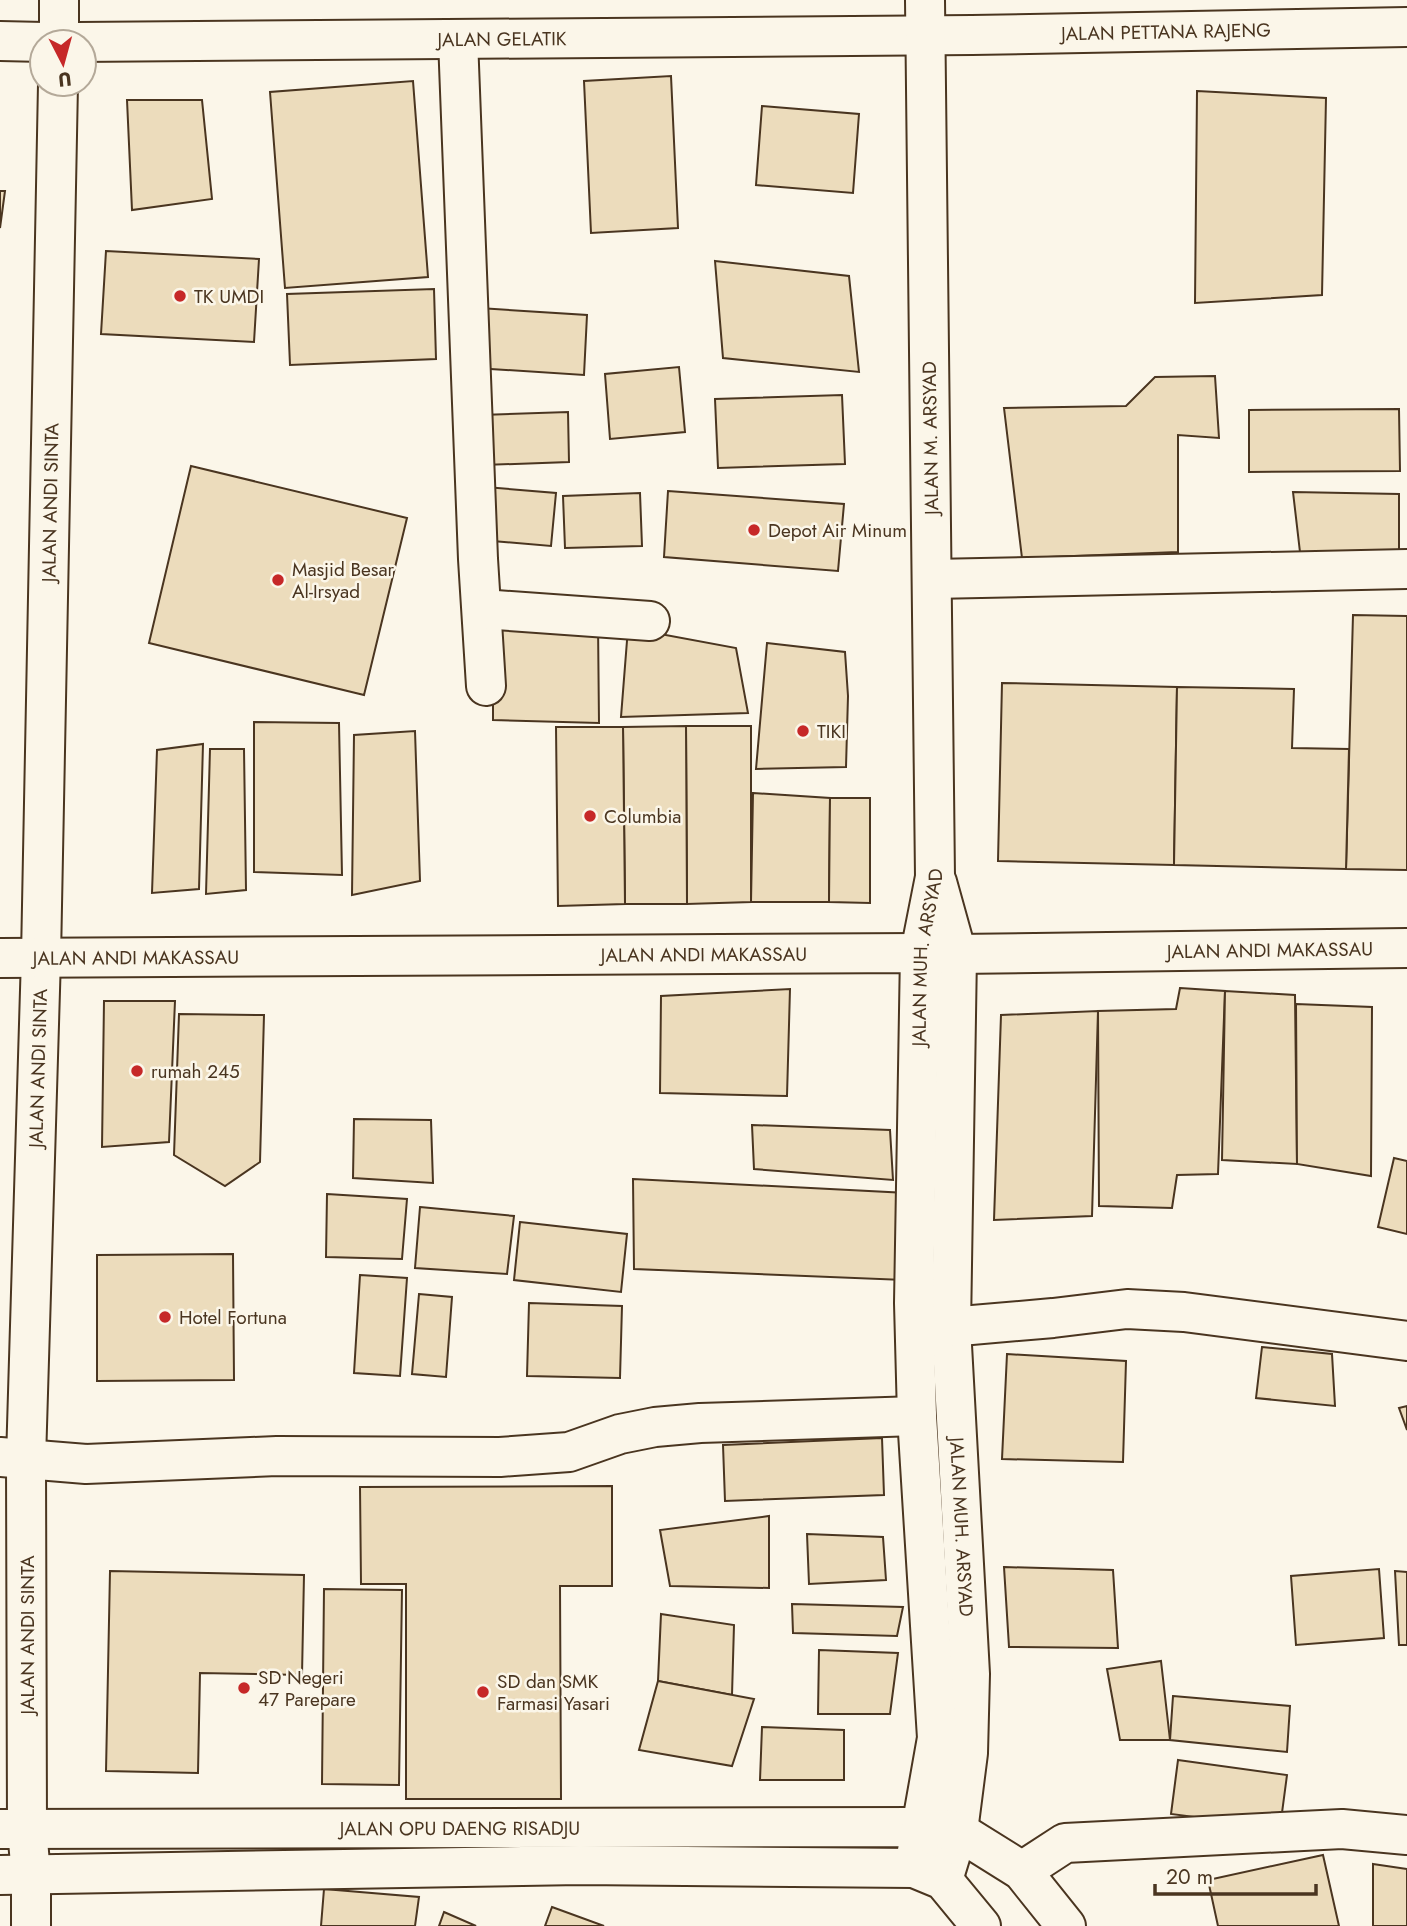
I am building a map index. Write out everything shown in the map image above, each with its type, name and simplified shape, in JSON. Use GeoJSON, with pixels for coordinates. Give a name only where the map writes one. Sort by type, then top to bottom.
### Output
{"type":"FeatureCollection","features":[{"type":"Feature","properties":{"kind":"street"},"geometry":{"type":"LineString","coordinates":[[58,28],[59,0]]}},
{"type":"Feature","properties":{"kind":"street","name":"JALAN PETTANA RAJENG"},"geometry":{"type":"LineString","coordinates":[[925,17],[1407,27]]}},
{"type":"Feature","properties":{"kind":"street","name":"JALAN GELATIK"},"geometry":{"type":"LineString","coordinates":[[98,42],[458,39],[925,17]]}},
{"type":"Feature","properties":{"kind":"street","name":"JALAN M. ARSYAD"},"geometry":{"type":"LineString","coordinates":[[925,17],[935,877]]}},
{"type":"Feature","properties":{"kind":"street"},"geometry":{"type":"LineString","coordinates":[[458,39],[486,686]]}},
{"type":"Feature","properties":{"kind":"street"},"geometry":{"type":"LineString","coordinates":[[0,41],[28,42]]}},
{"type":"Feature","properties":{"kind":"street","name":"JALAN ANDI SINTA"},"geometry":{"type":"LineString","coordinates":[[31,1926],[16,1875],[14,1829],[13,1458],[41,957],[58,98]]}},
{"type":"Feature","properties":{"kind":"street"},"geometry":{"type":"LineString","coordinates":[[932,579],[1407,569]]}},
{"type":"Feature","properties":{"kind":"street"},"geometry":{"type":"LineString","coordinates":[[482,609],[650,621]]}},
{"type":"Feature","properties":{"kind":"street","name":"JALAN MUH. ARSYAD"},"geometry":{"type":"LineString","coordinates":[[928,1874],[940,1829],[968,1753],[970,1674],[933,1328],[938,953],[935,877]]}},
{"type":"Feature","properties":{"kind":"street","name":"JALAN ANDI MAKASSAU"},"geometry":{"type":"LineString","coordinates":[[0,958],[1407,948]]}},
{"type":"Feature","properties":{"kind":"street"},"geometry":{"type":"LineString","coordinates":[[933,1328],[1127,1309],[1184,1312],[1407,1341]]}},
{"type":"Feature","properties":{"kind":"street","name":"JALAN MUH. ARSYAD"},"geometry":{"type":"LineString","coordinates":[[933,1328],[917,1416],[940,1829]]}},
{"type":"Feature","properties":{"kind":"street"},"geometry":{"type":"LineString","coordinates":[[13,1458],[86,1464],[277,1456],[500,1457],[569,1452],[620,1434],[655,1427],[700,1423],[917,1416]]}},
{"type":"Feature","properties":{"kind":"street","name":"JALAN OPU DAENG RISADJU"},"geometry":{"type":"LineString","coordinates":[[14,1829],[940,1829]]}},
{"type":"Feature","properties":{"kind":"street"},"geometry":{"type":"LineString","coordinates":[[940,1829],[1022,1871],[1066,1926]]}},
{"type":"Feature","properties":{"kind":"street"},"geometry":{"type":"LineString","coordinates":[[1022,1871],[1065,1843],[1342,1829],[1407,1835]]}},
{"type":"Feature","properties":{"kind":"street","name":"JALAN OPU DAENG RISADJU"},"geometry":{"type":"LineString","coordinates":[[16,1875],[580,1865],[928,1874]]}},
{"type":"Feature","properties":{"kind":"street"},"geometry":{"type":"LineString","coordinates":[[928,1874],[981,1926]]}},
{"type":"Feature","properties":{"kind":"building"},"geometry":{"type":"Polygon","coordinates":[[[671,76],[678,228],[591,233],[584,81],[671,76]]]}},
{"type":"Feature","properties":{"kind":"building"},"geometry":{"type":"Polygon","coordinates":[[[413,81],[428,277],[285,288],[270,92],[413,81]]]}},
{"type":"Feature","properties":{"kind":"building"},"geometry":{"type":"Polygon","coordinates":[[[1197,91],[1326,98],[1322,295],[1195,303],[1197,91]]]}},
{"type":"Feature","properties":{"kind":"building"},"geometry":{"type":"Polygon","coordinates":[[[127,100],[202,100],[212,199],[132,210],[127,100]]]}},
{"type":"Feature","properties":{"kind":"building"},"geometry":{"type":"Polygon","coordinates":[[[762,106],[859,114],[853,193],[756,185],[762,106]]]}},
{"type":"Feature","properties":{"kind":"building"},"geometry":{"type":"Polygon","coordinates":[[[0,191],[5,191],[0,228],[0,191]]]}},
{"type":"Feature","properties":{"kind":"building","name":"TK UMDI"},"geometry":{"type":"Polygon","coordinates":[[[106,251],[259,259],[254,342],[101,334],[106,251]]]}},
{"type":"Feature","properties":{"kind":"building"},"geometry":{"type":"Polygon","coordinates":[[[715,261],[849,276],[859,372],[723,358],[715,261]]]}},
{"type":"Feature","properties":{"kind":"building"},"geometry":{"type":"Polygon","coordinates":[[[434,289],[436,359],[290,365],[287,294],[434,289]]]}},
{"type":"Feature","properties":{"kind":"building"},"geometry":{"type":"Polygon","coordinates":[[[479,308],[587,315],[584,375],[475,368],[479,308]]]}},
{"type":"Feature","properties":{"kind":"building"},"geometry":{"type":"Polygon","coordinates":[[[679,367],[685,432],[610,439],[605,374],[679,367]]]}},
{"type":"Feature","properties":{"kind":"building"},"geometry":{"type":"Polygon","coordinates":[[[1215,376],[1219,438],[1178,435],[1178,552],[1022,558],[1004,408],[1126,406],[1155,377],[1215,376]]]}},
{"type":"Feature","properties":{"kind":"building"},"geometry":{"type":"Polygon","coordinates":[[[842,395],[845,464],[718,468],[715,399],[842,395]]]}},
{"type":"Feature","properties":{"kind":"building"},"geometry":{"type":"Polygon","coordinates":[[[1399,409],[1400,471],[1249,472],[1249,410],[1399,409]]]}},
{"type":"Feature","properties":{"kind":"building"},"geometry":{"type":"Polygon","coordinates":[[[568,412],[569,462],[483,465],[481,415],[568,412]]]}},
{"type":"Feature","properties":{"kind":"building","name":"Masjid Besar Al-Irsyad"},"geometry":{"type":"Polygon","coordinates":[[[191,466],[407,518],[364,695],[149,643],[191,466]]]}},
{"type":"Feature","properties":{"kind":"building"},"geometry":{"type":"Polygon","coordinates":[[[485,487],[556,493],[551,546],[481,540],[485,487]]]}},
{"type":"Feature","properties":{"kind":"building","name":"Depot Air Minum"},"geometry":{"type":"Polygon","coordinates":[[[668,491],[844,504],[838,571],[664,557],[668,491]]]}},
{"type":"Feature","properties":{"kind":"building"},"geometry":{"type":"Polygon","coordinates":[[[1293,492],[1399,494],[1399,558],[1300,552],[1293,492]]]}},
{"type":"Feature","properties":{"kind":"building"},"geometry":{"type":"Polygon","coordinates":[[[640,493],[642,546],[565,548],[563,496],[640,493]]]}},
{"type":"Feature","properties":{"kind":"building"},"geometry":{"type":"Polygon","coordinates":[[[1353,615],[1407,616],[1407,870],[1346,869],[1353,615]]]}},
{"type":"Feature","properties":{"kind":"building"},"geometry":{"type":"Polygon","coordinates":[[[598,623],[599,723],[493,720],[493,629],[598,623]]]}},
{"type":"Feature","properties":{"kind":"building"},"geometry":{"type":"Polygon","coordinates":[[[628,628],[736,648],[748,713],[621,717],[628,628]]]}},
{"type":"Feature","properties":{"kind":"building","name":"TIKI"},"geometry":{"type":"Polygon","coordinates":[[[767,643],[845,652],[848,696],[846,767],[756,769],[767,643]]]}},
{"type":"Feature","properties":{"kind":"building"},"geometry":{"type":"Polygon","coordinates":[[[1002,683],[1177,687],[1174,865],[998,861],[1002,683]]]}},
{"type":"Feature","properties":{"kind":"building"},"geometry":{"type":"Polygon","coordinates":[[[1177,687],[1294,689],[1292,748],[1349,749],[1346,869],[1174,865],[1177,687]]]}},
{"type":"Feature","properties":{"kind":"building"},"geometry":{"type":"Polygon","coordinates":[[[254,722],[339,723],[342,875],[254,872],[254,722]]]}},
{"type":"Feature","properties":{"kind":"building"},"geometry":{"type":"Polygon","coordinates":[[[686,726],[751,726],[751,902],[687,904],[686,726]]]}},
{"type":"Feature","properties":{"kind":"building"},"geometry":{"type":"Polygon","coordinates":[[[686,726],[687,904],[625,904],[623,727],[686,726]]]}},
{"type":"Feature","properties":{"kind":"building","name":"Columbia"},"geometry":{"type":"Polygon","coordinates":[[[556,727],[623,727],[625,904],[558,906],[556,727]]]}},
{"type":"Feature","properties":{"kind":"building"},"geometry":{"type":"Polygon","coordinates":[[[415,731],[420,881],[352,895],[354,735],[415,731]]]}},
{"type":"Feature","properties":{"kind":"building"},"geometry":{"type":"Polygon","coordinates":[[[203,744],[199,889],[152,893],[157,750],[203,744]]]}},
{"type":"Feature","properties":{"kind":"building"},"geometry":{"type":"Polygon","coordinates":[[[210,749],[244,749],[246,890],[206,894],[210,749]]]}},
{"type":"Feature","properties":{"kind":"building"},"geometry":{"type":"Polygon","coordinates":[[[753,793],[830,798],[829,902],[751,902],[753,793]]]}},
{"type":"Feature","properties":{"kind":"building"},"geometry":{"type":"Polygon","coordinates":[[[830,798],[870,798],[870,903],[829,902],[830,798]]]}},
{"type":"Feature","properties":{"kind":"building"},"geometry":{"type":"Polygon","coordinates":[[[1180,988],[1225,991],[1218,1174],[1177,1175],[1172,1208],[1099,1206],[1098,1011],[1176,1009],[1180,988]]]}},
{"type":"Feature","properties":{"kind":"building"},"geometry":{"type":"Polygon","coordinates":[[[790,989],[787,1096],[660,1093],[661,996],[790,989]]]}},
{"type":"Feature","properties":{"kind":"building"},"geometry":{"type":"Polygon","coordinates":[[[1225,991],[1295,995],[1297,1164],[1222,1160],[1225,991]]]}},
{"type":"Feature","properties":{"kind":"building","name":"rumah 245"},"geometry":{"type":"Polygon","coordinates":[[[104,1001],[175,1001],[169,1142],[102,1147],[104,1001]]]}},
{"type":"Feature","properties":{"kind":"building"},"geometry":{"type":"Polygon","coordinates":[[[1296,1004],[1372,1007],[1371,1176],[1297,1164],[1296,1004]]]}},
{"type":"Feature","properties":{"kind":"building"},"geometry":{"type":"Polygon","coordinates":[[[1098,1011],[1092,1216],[994,1220],[1001,1015],[1098,1011]]]}},
{"type":"Feature","properties":{"kind":"building"},"geometry":{"type":"Polygon","coordinates":[[[179,1014],[264,1015],[260,1162],[225,1186],[174,1155],[179,1014]]]}},
{"type":"Feature","properties":{"kind":"building"},"geometry":{"type":"Polygon","coordinates":[[[354,1119],[431,1120],[433,1183],[353,1178],[354,1119]]]}},
{"type":"Feature","properties":{"kind":"building"},"geometry":{"type":"Polygon","coordinates":[[[752,1125],[890,1130],[893,1180],[754,1169],[752,1125]]]}},
{"type":"Feature","properties":{"kind":"building"},"geometry":{"type":"Polygon","coordinates":[[[1394,1158],[1407,1161],[1407,1234],[1378,1227],[1394,1158]]]}},
{"type":"Feature","properties":{"kind":"building"},"geometry":{"type":"Polygon","coordinates":[[[633,1179],[907,1193],[904,1280],[634,1269],[633,1179]]]}},
{"type":"Feature","properties":{"kind":"building"},"geometry":{"type":"Polygon","coordinates":[[[327,1194],[407,1199],[402,1259],[326,1257],[327,1194]]]}},
{"type":"Feature","properties":{"kind":"building"},"geometry":{"type":"Polygon","coordinates":[[[420,1207],[514,1216],[507,1274],[415,1268],[420,1207]]]}},
{"type":"Feature","properties":{"kind":"building"},"geometry":{"type":"Polygon","coordinates":[[[520,1222],[627,1234],[621,1292],[514,1280],[520,1222]]]}},
{"type":"Feature","properties":{"kind":"building","name":"Hotel Fortuna"},"geometry":{"type":"Polygon","coordinates":[[[233,1254],[234,1380],[97,1381],[97,1255],[233,1254]]]}},
{"type":"Feature","properties":{"kind":"building"},"geometry":{"type":"Polygon","coordinates":[[[360,1275],[407,1278],[400,1376],[354,1373],[360,1275]]]}},
{"type":"Feature","properties":{"kind":"building"},"geometry":{"type":"Polygon","coordinates":[[[419,1294],[452,1297],[446,1377],[412,1374],[419,1294]]]}},
{"type":"Feature","properties":{"kind":"building"},"geometry":{"type":"Polygon","coordinates":[[[529,1303],[622,1306],[620,1378],[527,1376],[529,1303]]]}},
{"type":"Feature","properties":{"kind":"building"},"geometry":{"type":"Polygon","coordinates":[[[1262,1347],[1332,1354],[1335,1406],[1256,1398],[1262,1347]]]}},
{"type":"Feature","properties":{"kind":"building"},"geometry":{"type":"Polygon","coordinates":[[[1007,1354],[1126,1361],[1123,1462],[1002,1459],[1007,1354]]]}},
{"type":"Feature","properties":{"kind":"building"},"geometry":{"type":"Polygon","coordinates":[[[1407,1406],[1407,1430],[1399,1408],[1407,1406]]]}},
{"type":"Feature","properties":{"kind":"building"},"geometry":{"type":"Polygon","coordinates":[[[882,1438],[884,1495],[725,1501],[723,1445],[882,1438]]]}},
{"type":"Feature","properties":{"kind":"building","name":"SD dan SMK Farmasi Yasari"},"geometry":{"type":"Polygon","coordinates":[[[612,1486],[612,1586],[560,1586],[561,1799],[406,1799],[406,1584],[361,1584],[360,1487],[612,1486]]]}},
{"type":"Feature","properties":{"kind":"building"},"geometry":{"type":"Polygon","coordinates":[[[769,1516],[769,1588],[670,1586],[660,1530],[769,1516]]]}},
{"type":"Feature","properties":{"kind":"building"},"geometry":{"type":"Polygon","coordinates":[[[807,1534],[883,1537],[886,1580],[809,1584],[807,1534]]]}},
{"type":"Feature","properties":{"kind":"building"},"geometry":{"type":"Polygon","coordinates":[[[1004,1567],[1113,1570],[1118,1648],[1009,1647],[1004,1567]]]}},
{"type":"Feature","properties":{"kind":"building"},"geometry":{"type":"Polygon","coordinates":[[[1379,1569],[1384,1638],[1296,1645],[1291,1576],[1379,1569]]]}},
{"type":"Feature","properties":{"kind":"building"},"geometry":{"type":"Polygon","coordinates":[[[110,1571],[304,1575],[302,1675],[200,1673],[198,1773],[106,1771],[110,1571]]]}},
{"type":"Feature","properties":{"kind":"building"},"geometry":{"type":"Polygon","coordinates":[[[1395,1571],[1407,1572],[1407,1645],[1399,1645],[1395,1571]]]}},
{"type":"Feature","properties":{"kind":"building"},"geometry":{"type":"Polygon","coordinates":[[[324,1589],[402,1590],[399,1785],[322,1784],[324,1589]]]}},
{"type":"Feature","properties":{"kind":"building"},"geometry":{"type":"Polygon","coordinates":[[[792,1604],[903,1607],[897,1636],[793,1633],[792,1604]]]}},
{"type":"Feature","properties":{"kind":"building"},"geometry":{"type":"Polygon","coordinates":[[[661,1614],[734,1625],[732,1695],[658,1681],[661,1614]]]}},
{"type":"Feature","properties":{"kind":"building"},"geometry":{"type":"Polygon","coordinates":[[[819,1650],[898,1653],[890,1714],[818,1714],[819,1650]]]}},
{"type":"Feature","properties":{"kind":"building"},"geometry":{"type":"Polygon","coordinates":[[[1161,1661],[1170,1740],[1120,1740],[1107,1669],[1161,1661]]]}},
{"type":"Feature","properties":{"kind":"building"},"geometry":{"type":"Polygon","coordinates":[[[658,1681],[754,1699],[732,1766],[639,1750],[658,1681]]]}},
{"type":"Feature","properties":{"kind":"building"},"geometry":{"type":"Polygon","coordinates":[[[1173,1696],[1290,1706],[1287,1752],[1170,1740],[1173,1696]]]}},
{"type":"Feature","properties":{"kind":"building"},"geometry":{"type":"Polygon","coordinates":[[[762,1727],[844,1730],[844,1780],[760,1780],[762,1727]]]}},
{"type":"Feature","properties":{"kind":"building"},"geometry":{"type":"Polygon","coordinates":[[[1178,1760],[1287,1775],[1280,1828],[1171,1814],[1178,1760]]]}},
{"type":"Feature","properties":{"kind":"building"},"geometry":{"type":"Polygon","coordinates":[[[1323,1855],[1339,1926],[1218,1926],[1208,1880],[1323,1855]]]}},
{"type":"Feature","properties":{"kind":"building"},"geometry":{"type":"Polygon","coordinates":[[[1373,1864],[1407,1869],[1407,1926],[1373,1926],[1373,1864]]]}},
{"type":"Feature","properties":{"kind":"building"},"geometry":{"type":"Polygon","coordinates":[[[324,1889],[419,1897],[415,1926],[321,1926],[324,1889]]]}},
{"type":"Feature","properties":{"kind":"building"},"geometry":{"type":"Polygon","coordinates":[[[552,1907],[604,1926],[545,1926],[552,1907]]]}},
{"type":"Feature","properties":{"kind":"building"},"geometry":{"type":"Polygon","coordinates":[[[444,1912],[476,1926],[439,1926],[444,1912]]]}},
{"type":"Feature","properties":{"kind":"place","name":"TK UMDI"},"geometry":{"type":"Point","coordinates":[180,296]}},
{"type":"Feature","properties":{"kind":"place","name":"Depot Air Minum"},"geometry":{"type":"Point","coordinates":[754,530]}},
{"type":"Feature","properties":{"kind":"place","name":"Masjid Besar Al-Irsyad"},"geometry":{"type":"Point","coordinates":[278,580]}},
{"type":"Feature","properties":{"kind":"place","name":"TIKI"},"geometry":{"type":"Point","coordinates":[803,731]}},
{"type":"Feature","properties":{"kind":"place","name":"Columbia"},"geometry":{"type":"Point","coordinates":[590,816]}},
{"type":"Feature","properties":{"kind":"place","name":"rumah 245"},"geometry":{"type":"Point","coordinates":[137,1071]}},
{"type":"Feature","properties":{"kind":"place","name":"Hotel Fortuna"},"geometry":{"type":"Point","coordinates":[165,1317]}},
{"type":"Feature","properties":{"kind":"place","name":"SD Negeri 47 Parepare"},"geometry":{"type":"Point","coordinates":[244,1688]}},
{"type":"Feature","properties":{"kind":"place","name":"SD dan SMK Farmasi Yasari"},"geometry":{"type":"Point","coordinates":[483,1692]}}]}
